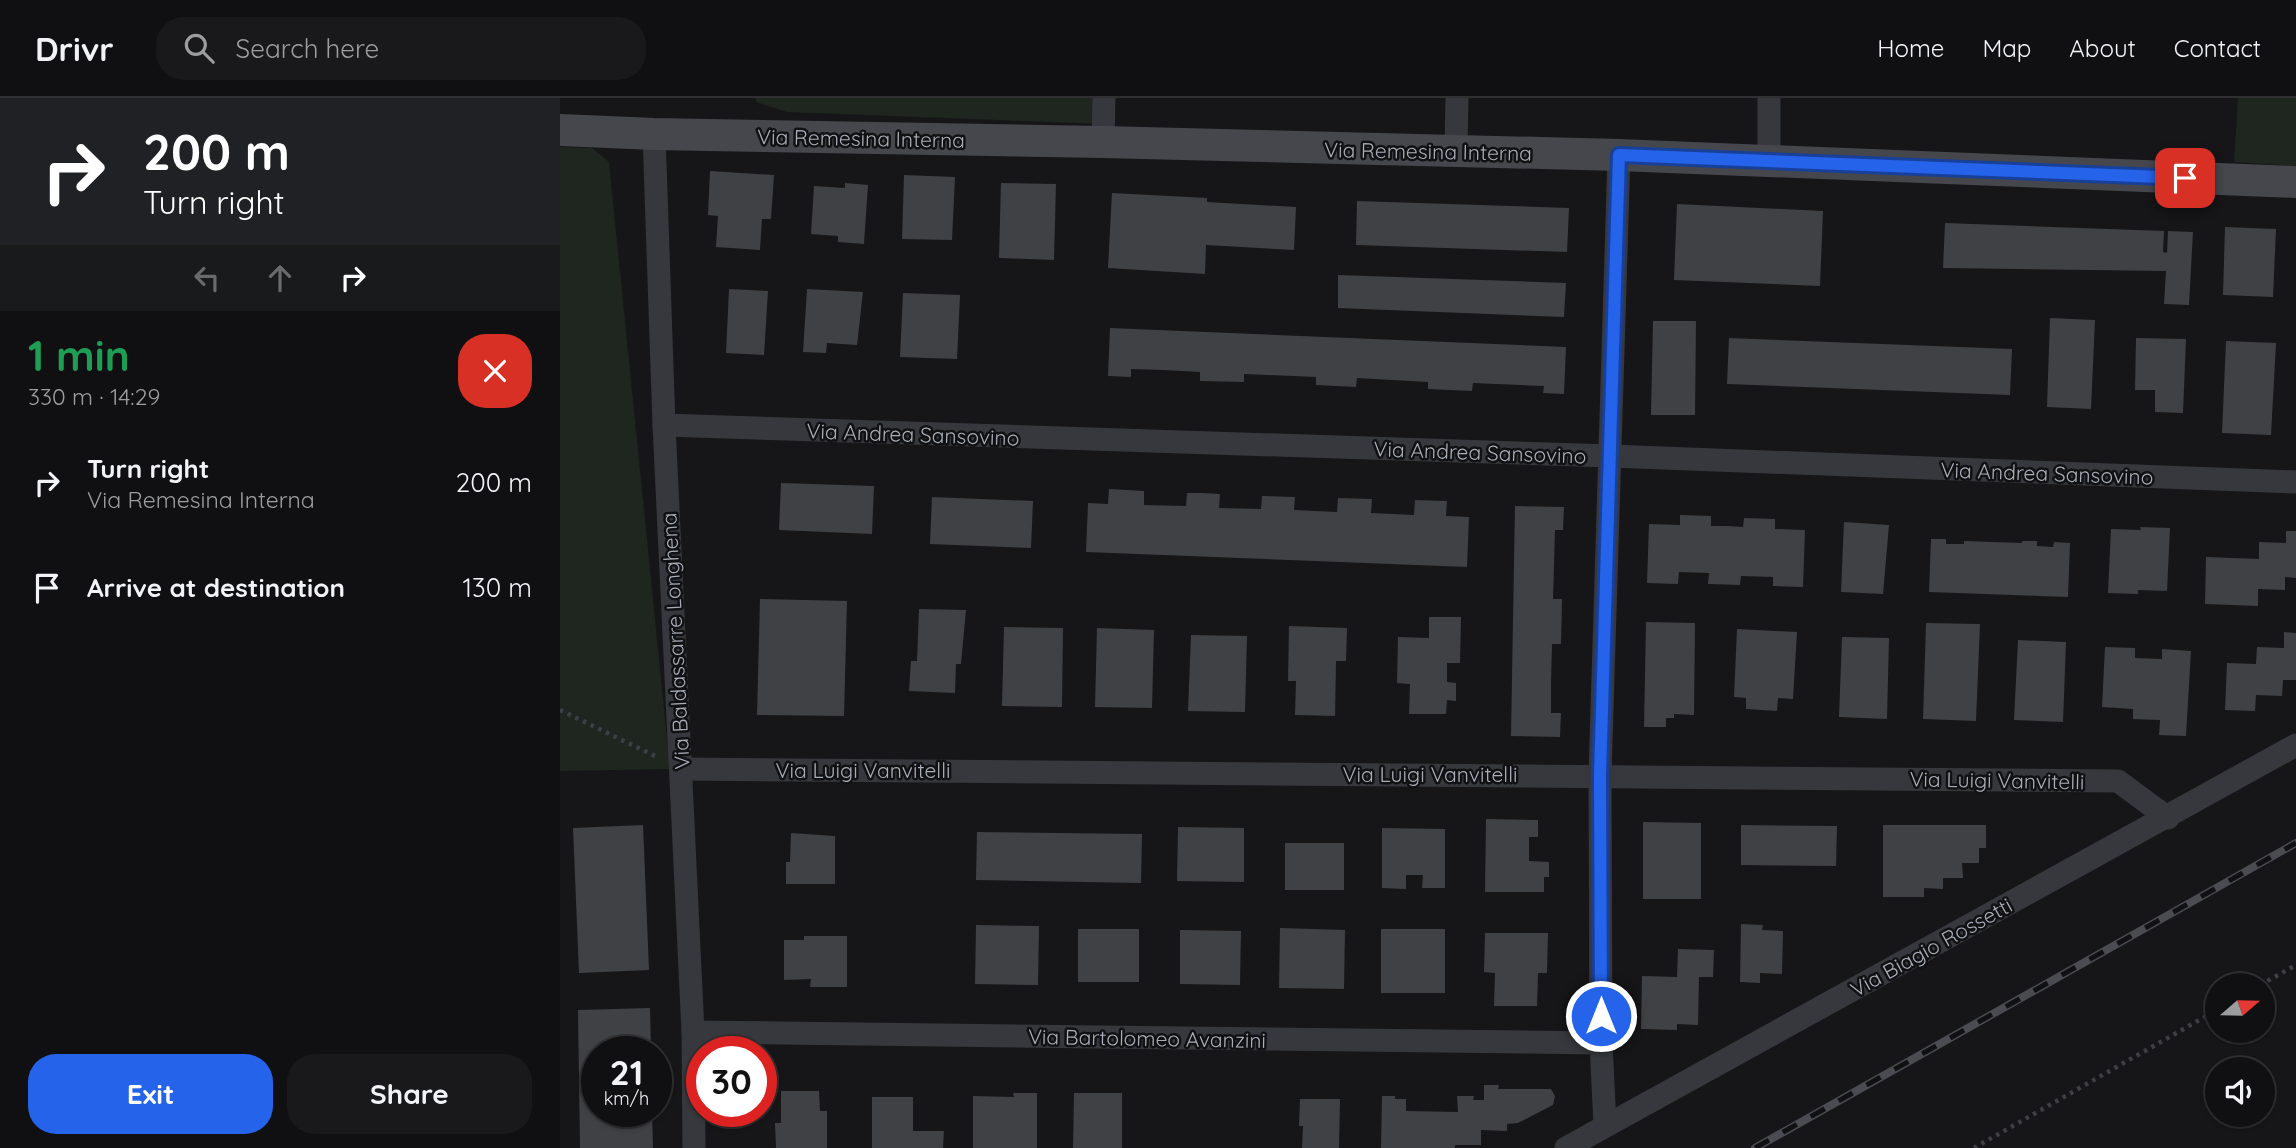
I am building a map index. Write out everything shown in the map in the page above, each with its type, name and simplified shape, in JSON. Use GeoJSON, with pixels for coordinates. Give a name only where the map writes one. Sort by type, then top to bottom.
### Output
{"type":"FeatureCollection","features":[{"type":"Feature","properties":{"kind":"street"},"geometry":{"type":"LineString","coordinates":[[1103,142],[1104,98]]}},
{"type":"Feature","properties":{"kind":"street"},"geometry":{"type":"LineString","coordinates":[[1456,151],[1457,98]]}},
{"type":"Feature","properties":{"kind":"street"},"geometry":{"type":"LineString","coordinates":[[1769,98],[1769,162]]}},
{"type":"Feature","properties":{"kind":"street","name":"Via Remesina Interna"},"geometry":{"type":"LineString","coordinates":[[560,130],[1619,155],[2296,182]]}},
{"type":"Feature","properties":{"kind":"street","name":"Via Baldassarre Longhena"},"geometry":{"type":"LineString","coordinates":[[654,134],[664,425],[694,1032],[694,1148]]}},
{"type":"Feature","properties":{"kind":"street"},"geometry":{"type":"LineString","coordinates":[[1605,1125],[1601,1043],[1600,775],[1619,155]]}},
{"type":"Feature","properties":{"kind":"street","name":"Via Andrea Sansovino"},"geometry":{"type":"LineString","coordinates":[[664,425],[2296,482]]}},
{"type":"Feature","properties":{"kind":"street","name":"Via Biagio Rossetti"},"geometry":{"type":"LineString","coordinates":[[1566,1148],[2296,745]]}},
{"type":"Feature","properties":{"kind":"street","name":"Via Luigi Vanvitelli"},"geometry":{"type":"LineString","coordinates":[[681,769],[2118,781],[2168,818]]}},
{"type":"Feature","properties":{"kind":"street","name":"Via Bartolomeo Avanzini"},"geometry":{"type":"LineString","coordinates":[[694,1032],[1601,1043]]}},
{"type":"Feature","properties":{"kind":"path"},"geometry":{"type":"LineString","coordinates":[[560,710],[681,769]]}},
{"type":"Feature","properties":{"kind":"path"},"geometry":{"type":"LineString","coordinates":[[2275,977],[2296,965]]}},
{"type":"Feature","properties":{"kind":"path"},"geometry":{"type":"LineString","coordinates":[[1974,1148],[2205,1017]]}},
{"type":"Feature","properties":{"kind":"shaded area"},"geometry":{"type":"Polygon","coordinates":[[[756,98],[1106,98],[1105,124],[787,112],[756,102],[756,98]]]}},
{"type":"Feature","properties":{"kind":"shaded area"},"geometry":{"type":"Polygon","coordinates":[[[2238,98],[2296,98],[2296,166],[2234,162],[2238,98]]]}},
{"type":"Feature","properties":{"kind":"shaded area"},"geometry":{"type":"Polygon","coordinates":[[[560,147],[592,148],[609,162],[670,769],[560,771],[560,147]]]}},
{"type":"Feature","properties":{"kind":"building"},"geometry":{"type":"Polygon","coordinates":[[[710,171],[774,175],[771,219],[762,219],[760,250],[716,247],[718,216],[708,215],[710,171]]]}},
{"type":"Feature","properties":{"kind":"building"},"geometry":{"type":"Polygon","coordinates":[[[904,175],[955,177],[952,240],[902,239],[904,175]]]}},
{"type":"Feature","properties":{"kind":"building"},"geometry":{"type":"Polygon","coordinates":[[[845,183],[868,185],[864,244],[838,242],[838,236],[811,234],[814,186],[845,188],[845,183]]]}},
{"type":"Feature","properties":{"kind":"building"},"geometry":{"type":"Polygon","coordinates":[[[1001,183],[1056,184],[1054,260],[999,258],[1001,183]]]}},
{"type":"Feature","properties":{"kind":"building"},"geometry":{"type":"Polygon","coordinates":[[[1112,193],[1207,198],[1207,202],[1296,207],[1294,250],[1206,245],[1205,274],[1108,268],[1112,193]]]}},
{"type":"Feature","properties":{"kind":"building"},"geometry":{"type":"Polygon","coordinates":[[[1357,201],[1569,208],[1567,252],[1356,245],[1357,201]]]}},
{"type":"Feature","properties":{"kind":"building"},"geometry":{"type":"Polygon","coordinates":[[[1677,204],[1823,211],[1820,286],[1674,280],[1677,204]]]}},
{"type":"Feature","properties":{"kind":"building"},"geometry":{"type":"Polygon","coordinates":[[[1945,223],[2164,231],[2163,252],[2167,253],[2168,231],[2193,232],[2189,305],[2164,304],[2166,271],[1943,268],[1945,223]]]}},
{"type":"Feature","properties":{"kind":"building"},"geometry":{"type":"Polygon","coordinates":[[[2225,227],[2276,229],[2273,297],[2223,295],[2225,227]]]}},
{"type":"Feature","properties":{"kind":"building"},"geometry":{"type":"Polygon","coordinates":[[[1338,275],[1566,283],[1564,317],[1338,308],[1338,275]]]}},
{"type":"Feature","properties":{"kind":"building"},"geometry":{"type":"Polygon","coordinates":[[[729,289],[768,291],[764,355],[726,353],[729,289]]]}},
{"type":"Feature","properties":{"kind":"building"},"geometry":{"type":"Polygon","coordinates":[[[807,289],[863,292],[857,345],[827,343],[826,353],[803,352],[807,289]]]}},
{"type":"Feature","properties":{"kind":"building"},"geometry":{"type":"Polygon","coordinates":[[[903,293],[960,295],[957,359],[900,357],[903,293]]]}},
{"type":"Feature","properties":{"kind":"building"},"geometry":{"type":"Polygon","coordinates":[[[2050,318],[2095,320],[2091,409],[2047,407],[2050,318]]]}},
{"type":"Feature","properties":{"kind":"building"},"geometry":{"type":"Polygon","coordinates":[[[1653,321],[1696,321],[1695,415],[1651,415],[1653,321]]]}},
{"type":"Feature","properties":{"kind":"building"},"geometry":{"type":"Polygon","coordinates":[[[1110,328],[1566,347],[1564,394],[1543,393],[1544,386],[1473,383],[1472,391],[1428,389],[1428,382],[1357,378],[1356,387],[1316,385],[1316,377],[1244,374],[1244,382],[1200,381],[1200,372],[1164,370],[1131,369],[1131,377],[1108,376],[1110,328]]]}},
{"type":"Feature","properties":{"kind":"building"},"geometry":{"type":"Polygon","coordinates":[[[1729,338],[2012,349],[2010,395],[1727,384],[1729,338]]]}},
{"type":"Feature","properties":{"kind":"building"},"geometry":{"type":"Polygon","coordinates":[[[2136,338],[2186,339],[2183,413],[2155,412],[2155,390],[2135,390],[2136,338]]]}},
{"type":"Feature","properties":{"kind":"building"},"geometry":{"type":"Polygon","coordinates":[[[2226,341],[2276,343],[2271,435],[2222,433],[2226,341]]]}},
{"type":"Feature","properties":{"kind":"building"},"geometry":{"type":"Polygon","coordinates":[[[781,483],[874,486],[872,534],[779,530],[781,483]]]}},
{"type":"Feature","properties":{"kind":"building"},"geometry":{"type":"Polygon","coordinates":[[[1109,489],[1144,491],[1144,505],[1186,506],[1187,493],[1202,493],[1220,494],[1219,508],[1261,509],[1262,496],[1295,497],[1294,510],[1337,512],[1338,498],[1372,499],[1371,513],[1414,515],[1415,500],[1447,501],[1446,516],[1469,517],[1467,567],[1086,552],[1088,503],[1108,504],[1109,489]]]}},
{"type":"Feature","properties":{"kind":"building"},"geometry":{"type":"Polygon","coordinates":[[[932,497],[1033,501],[1031,548],[930,544],[932,497]]]}},
{"type":"Feature","properties":{"kind":"building"},"geometry":{"type":"Polygon","coordinates":[[[1515,506],[1564,507],[1563,530],[1555,530],[1553,599],[1562,599],[1561,644],[1552,644],[1551,681],[1551,713],[1561,713],[1560,737],[1511,736],[1515,506]]]}},
{"type":"Feature","properties":{"kind":"building"},"geometry":{"type":"Polygon","coordinates":[[[1680,515],[1711,516],[1711,526],[1743,527],[1744,518],[1775,519],[1775,529],[1805,530],[1803,587],[1773,586],[1773,577],[1741,576],[1740,585],[1708,584],[1709,573],[1679,572],[1678,584],[1647,583],[1649,524],[1680,525],[1680,515]]]}},
{"type":"Feature","properties":{"kind":"building"},"geometry":{"type":"Polygon","coordinates":[[[1844,522],[1889,525],[1883,594],[1841,592],[1844,522]]]}},
{"type":"Feature","properties":{"kind":"building"},"geometry":{"type":"Polygon","coordinates":[[[2140,527],[2170,528],[2167,591],[2108,593],[2111,529],[2141,530],[2140,527]]]}},
{"type":"Feature","properties":{"kind":"building"},"geometry":{"type":"Polygon","coordinates":[[[2286,531],[2296,531],[2296,578],[2285,577],[2285,590],[2258,589],[2258,606],[2205,604],[2206,557],[2259,559],[2259,542],[2286,543],[2286,531]]]}},
{"type":"Feature","properties":{"kind":"building"},"geometry":{"type":"Polygon","coordinates":[[[1931,539],[1946,539],[1946,544],[1964,544],[1964,541],[2037,541],[2037,546],[2053,547],[2054,542],[2070,543],[2068,597],[1929,592],[1931,539]]]}},
{"type":"Feature","properties":{"kind":"building"},"geometry":{"type":"Polygon","coordinates":[[[760,599],[847,601],[844,716],[757,715],[760,599]]]}},
{"type":"Feature","properties":{"kind":"building"},"geometry":{"type":"Polygon","coordinates":[[[919,609],[966,610],[961,664],[956,664],[955,693],[909,691],[911,661],[917,661],[919,609]]]}},
{"type":"Feature","properties":{"kind":"building"},"geometry":{"type":"Polygon","coordinates":[[[1429,617],[1461,617],[1460,663],[1447,663],[1447,682],[1456,683],[1456,701],[1447,700],[1446,714],[1409,714],[1410,684],[1397,683],[1398,637],[1429,638],[1429,617]]]}},
{"type":"Feature","properties":{"kind":"building"},"geometry":{"type":"Polygon","coordinates":[[[1646,622],[1695,623],[1694,715],[1674,714],[1674,718],[1666,718],[1666,727],[1644,727],[1646,622]]]}},
{"type":"Feature","properties":{"kind":"building"},"geometry":{"type":"Polygon","coordinates":[[[1926,623],[1980,624],[1976,721],[1923,719],[1926,623]]]}},
{"type":"Feature","properties":{"kind":"building"},"geometry":{"type":"Polygon","coordinates":[[[1289,626],[1347,628],[1346,661],[1336,661],[1335,716],[1295,715],[1296,681],[1288,681],[1289,626]]]}},
{"type":"Feature","properties":{"kind":"building"},"geometry":{"type":"Polygon","coordinates":[[[1004,627],[1063,628],[1062,707],[1002,706],[1004,627]]]}},
{"type":"Feature","properties":{"kind":"building"},"geometry":{"type":"Polygon","coordinates":[[[1097,628],[1154,630],[1152,708],[1095,707],[1097,628]]]}},
{"type":"Feature","properties":{"kind":"building"},"geometry":{"type":"Polygon","coordinates":[[[1737,629],[1797,632],[1793,699],[1778,698],[1777,711],[1746,709],[1746,698],[1734,697],[1737,629]]]}},
{"type":"Feature","properties":{"kind":"building"},"geometry":{"type":"Polygon","coordinates":[[[2284,632],[2296,633],[2296,680],[2283,680],[2282,696],[2256,695],[2255,711],[2225,710],[2227,663],[2256,664],[2257,647],[2284,648],[2284,632]]]}},
{"type":"Feature","properties":{"kind":"building"},"geometry":{"type":"Polygon","coordinates":[[[1191,635],[1247,636],[1245,712],[1188,711],[1191,635]]]}},
{"type":"Feature","properties":{"kind":"building"},"geometry":{"type":"Polygon","coordinates":[[[1842,637],[1889,638],[1887,719],[1839,717],[1842,637]]]}},
{"type":"Feature","properties":{"kind":"building"},"geometry":{"type":"Polygon","coordinates":[[[2018,640],[2066,642],[2063,722],[2014,720],[2018,640]]]}},
{"type":"Feature","properties":{"kind":"building"},"geometry":{"type":"Polygon","coordinates":[[[2105,647],[2135,648],[2135,658],[2162,659],[2162,649],[2191,651],[2186,736],[2159,735],[2160,720],[2133,719],[2133,709],[2102,707],[2105,647]]]}},
{"type":"Feature","properties":{"kind":"building"},"geometry":{"type":"Polygon","coordinates":[[[1486,819],[1538,820],[1538,837],[1529,837],[1529,861],[1549,862],[1549,877],[1544,877],[1544,892],[1485,892],[1486,819]]]}},
{"type":"Feature","properties":{"kind":"building"},"geometry":{"type":"Polygon","coordinates":[[[1643,822],[1701,823],[1701,899],[1643,899],[1643,822]]]}},
{"type":"Feature","properties":{"kind":"building"},"geometry":{"type":"Polygon","coordinates":[[[643,825],[649,970],[579,973],[573,828],[643,825]]]}},
{"type":"Feature","properties":{"kind":"building"},"geometry":{"type":"Polygon","coordinates":[[[1741,825],[1837,826],[1836,866],[1741,865],[1741,825]]]}},
{"type":"Feature","properties":{"kind":"building"},"geometry":{"type":"Polygon","coordinates":[[[1883,825],[1986,825],[1986,848],[1979,848],[1979,863],[1962,863],[1963,878],[1943,878],[1943,889],[1924,888],[1924,897],[1883,897],[1883,825]]]}},
{"type":"Feature","properties":{"kind":"building"},"geometry":{"type":"Polygon","coordinates":[[[1178,827],[1244,828],[1244,882],[1177,881],[1178,827]]]}},
{"type":"Feature","properties":{"kind":"building"},"geometry":{"type":"Polygon","coordinates":[[[1382,828],[1445,829],[1445,888],[1422,888],[1423,875],[1406,875],[1406,889],[1382,888],[1382,828]]]}},
{"type":"Feature","properties":{"kind":"building"},"geometry":{"type":"Polygon","coordinates":[[[977,832],[1142,834],[1141,883],[976,880],[977,832]]]}},
{"type":"Feature","properties":{"kind":"building"},"geometry":{"type":"Polygon","coordinates":[[[791,833],[835,836],[835,884],[786,884],[786,862],[790,862],[791,833]]]}},
{"type":"Feature","properties":{"kind":"building"},"geometry":{"type":"Polygon","coordinates":[[[1285,843],[1344,843],[1344,890],[1285,890],[1285,843]]]}},
{"type":"Feature","properties":{"kind":"building"},"geometry":{"type":"Polygon","coordinates":[[[1741,924],[1763,925],[1762,930],[1783,931],[1782,974],[1760,973],[1760,983],[1740,982],[1741,924]]]}},
{"type":"Feature","properties":{"kind":"building"},"geometry":{"type":"Polygon","coordinates":[[[976,925],[1039,926],[1038,985],[975,984],[976,925]]]}},
{"type":"Feature","properties":{"kind":"building"},"geometry":{"type":"Polygon","coordinates":[[[1280,928],[1345,930],[1344,989],[1279,988],[1280,928]]]}},
{"type":"Feature","properties":{"kind":"building"},"geometry":{"type":"Polygon","coordinates":[[[1078,929],[1139,929],[1139,982],[1078,982],[1078,929]]]}},
{"type":"Feature","properties":{"kind":"building"},"geometry":{"type":"Polygon","coordinates":[[[1381,929],[1445,929],[1445,993],[1381,993],[1381,929]]]}},
{"type":"Feature","properties":{"kind":"building"},"geometry":{"type":"Polygon","coordinates":[[[1180,930],[1241,931],[1240,985],[1180,984],[1180,930]]]}},
{"type":"Feature","properties":{"kind":"building"},"geometry":{"type":"Polygon","coordinates":[[[1485,933],[1548,933],[1547,973],[1538,973],[1537,1006],[1494,1006],[1495,973],[1484,972],[1485,933]]]}},
{"type":"Feature","properties":{"kind":"building"},"geometry":{"type":"Polygon","coordinates":[[[804,936],[847,936],[847,987],[810,987],[811,979],[784,980],[784,940],[804,940],[804,936]]]}},
{"type":"Feature","properties":{"kind":"building"},"geometry":{"type":"Polygon","coordinates":[[[1678,949],[1714,950],[1713,977],[1699,977],[1698,1025],[1677,1024],[1677,1030],[1641,1029],[1642,976],[1677,977],[1678,949]]]}},
{"type":"Feature","properties":{"kind":"building"},"geometry":{"type":"Polygon","coordinates":[[[650,1008],[651,1036],[581,1036],[581,1127],[652,1127],[653,1148],[580,1148],[578,1010],[650,1008]]]}},
{"type":"Feature","properties":{"kind":"building"},"geometry":{"type":"Polygon","coordinates":[[[1484,1085],[1499,1085],[1498,1089],[1551,1089],[1555,1096],[1553,1105],[1518,1123],[1507,1124],[1507,1131],[1481,1130],[1481,1145],[1455,1145],[1455,1148],[1381,1148],[1382,1096],[1406,1099],[1406,1111],[1458,1112],[1457,1096],[1474,1096],[1473,1100],[1484,1100],[1484,1085]]]}},
{"type":"Feature","properties":{"kind":"building"},"geometry":{"type":"Polygon","coordinates":[[[781,1091],[819,1091],[820,1111],[827,1111],[827,1148],[776,1148],[775,1127],[777,1123],[781,1123],[781,1091]]]}},
{"type":"Feature","properties":{"kind":"building"},"geometry":{"type":"Polygon","coordinates":[[[1013,1093],[1037,1093],[1037,1148],[973,1148],[973,1096],[1014,1097],[1013,1093]]]}},
{"type":"Feature","properties":{"kind":"building"},"geometry":{"type":"Polygon","coordinates":[[[1074,1093],[1122,1093],[1122,1148],[1073,1148],[1074,1093]]]}},
{"type":"Feature","properties":{"kind":"building"},"geometry":{"type":"Polygon","coordinates":[[[872,1097],[913,1097],[913,1131],[944,1131],[943,1148],[872,1148],[872,1097]]]}},
{"type":"Feature","properties":{"kind":"building"},"geometry":{"type":"Polygon","coordinates":[[[1300,1099],[1340,1099],[1339,1148],[1302,1148],[1303,1126],[1299,1126],[1300,1099]]]}},
{"type":"Feature","properties":{"kind":"railway"},"geometry":{"type":"LineString","coordinates":[[1755,1148],[2296,843]]}},
{"type":"Feature","properties":{"kind":"route"},"geometry":{"type":"LineString","coordinates":[[1601,1016],[1600,775],[1619,155],[2185,178]]}}]}
